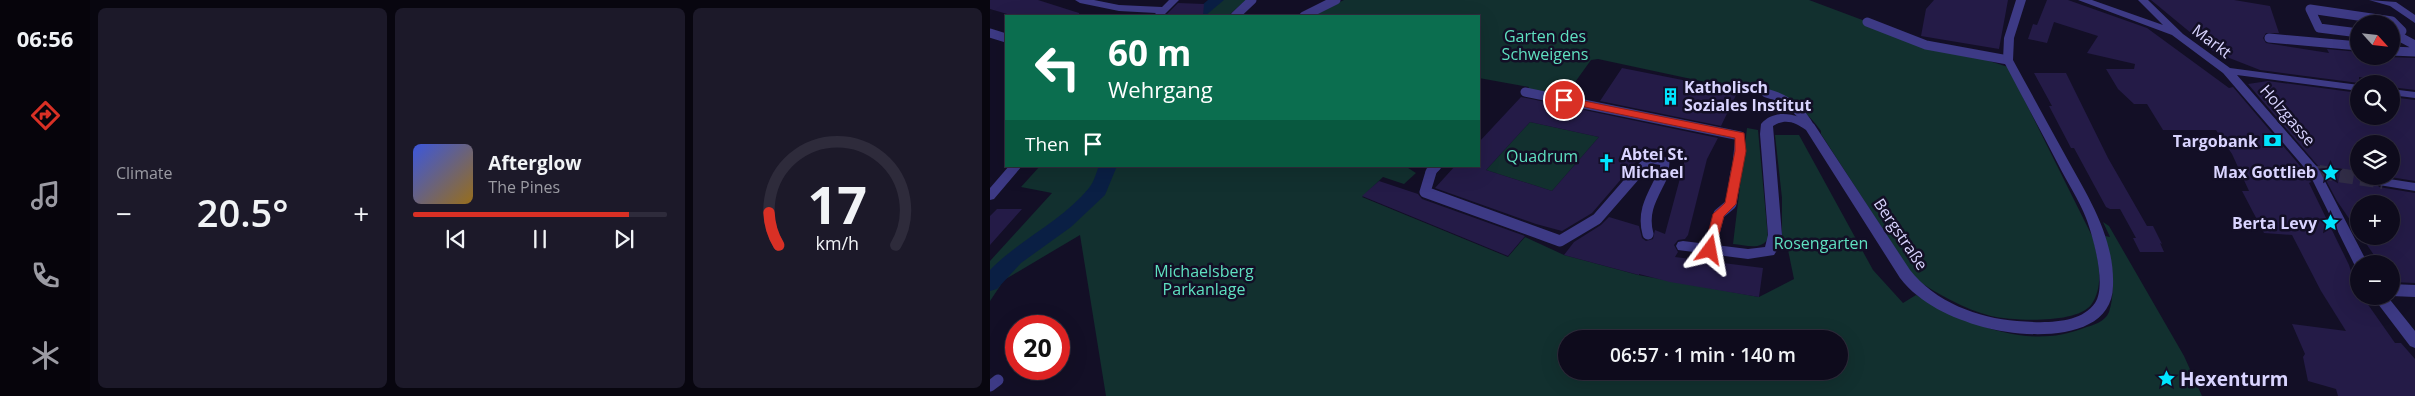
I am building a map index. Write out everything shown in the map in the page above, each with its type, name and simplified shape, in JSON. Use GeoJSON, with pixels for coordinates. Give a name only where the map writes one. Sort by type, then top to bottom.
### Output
{"type":"FeatureCollection","features":[{"type":"Feature","properties":{"kind":"street"},"geometry":{"type":"LineString","coordinates":[[1080,0],[1118,8],[1160,13],[1174,0]]}},
{"type":"Feature","properties":{"kind":"street"},"geometry":{"type":"LineString","coordinates":[[2008,60],[2008,38],[2021,0]]}},
{"type":"Feature","properties":{"kind":"street","name":"Markt"},"geometry":{"type":"LineString","coordinates":[[2083,0],[2153,24],[2179,36]]}},
{"type":"Feature","properties":{"kind":"street","name":"Markt"},"geometry":{"type":"LineString","coordinates":[[2143,0],[2179,36],[2227,71]]}},
{"type":"Feature","properties":{"kind":"street"},"geometry":{"type":"LineString","coordinates":[[2374,0],[2393,4],[2415,20]]}},
{"type":"Feature","properties":{"kind":"street","name":"Bergstraße"},"geometry":{"type":"LineString","coordinates":[[1810,127],[1905,274],[1918,289],[1956,310],[1990,323],[2023,328],[2060,327],[2083,320],[2101,308],[2106,284],[2101,239],[2092,216],[2008,60]]}},
{"type":"Feature","properties":{"kind":"street"},"geometry":{"type":"LineString","coordinates":[[2227,71],[2350,87]]}},
{"type":"Feature","properties":{"kind":"street","name":"Holzgasse"},"geometry":{"type":"LineString","coordinates":[[2227,71],[2314,171],[2356,255]]}},
{"type":"Feature","properties":{"kind":"street"},"geometry":{"type":"LineString","coordinates":[[2400,93],[2415,95]]}},
{"type":"Feature","properties":{"kind":"street"},"geometry":{"type":"LineString","coordinates":[[1683,246],[1748,254],[1769,250],[1774,244],[1775,236],[1766,134],[1767,124],[1774,118],[1787,117],[1801,120],[1810,127]]}},
{"type":"Feature","properties":{"kind":"street"},"geometry":{"type":"LineString","coordinates":[[990,196],[1015,167]]}},
{"type":"Feature","properties":{"kind":"street"},"geometry":{"type":"LineString","coordinates":[[2400,185],[2415,187]]}},
{"type":"Feature","properties":{"kind":"street"},"geometry":{"type":"LineString","coordinates":[[2400,290],[2415,291]]}},
{"type":"Feature","properties":{"kind":"street"},"geometry":{"type":"LineString","coordinates":[[2387,305],[2415,342]]}},
{"type":"Feature","properties":{"kind":"lane"},"geometry":{"type":"LineString","coordinates":[[1236,15],[1252,0]]}},
{"type":"Feature","properties":{"kind":"lane"},"geometry":{"type":"LineString","coordinates":[[1306,15],[1336,0]]}},
{"type":"Feature","properties":{"kind":"lane"},"geometry":{"type":"LineString","coordinates":[[2350,32],[2319,28],[2310,9],[2351,15]]}},
{"type":"Feature","properties":{"kind":"lane"},"geometry":{"type":"LineString","coordinates":[[1867,22],[1926,44],[2008,60]]}},
{"type":"Feature","properties":{"kind":"lane"},"geometry":{"type":"LineString","coordinates":[[990,33],[1005,38]]}},
{"type":"Feature","properties":{"kind":"lane"},"geometry":{"type":"LineString","coordinates":[[2269,38],[2350,45]]}},
{"type":"Feature","properties":{"kind":"lane"},"geometry":{"type":"LineString","coordinates":[[2400,39],[2415,45]]}},
{"type":"Feature","properties":{"kind":"lane"},"geometry":{"type":"LineString","coordinates":[[2400,40],[2415,51]]}},
{"type":"Feature","properties":{"kind":"lane"},"geometry":{"type":"LineString","coordinates":[[2400,51],[2415,51]]}},
{"type":"Feature","properties":{"kind":"lane"},"geometry":{"type":"LineString","coordinates":[[1525,92],[1740,136],[1740,151],[1731,204],[1718,214],[1710,250]]}},
{"type":"Feature","properties":{"kind":"lane"},"geometry":{"type":"LineString","coordinates":[[1766,93],[1784,99],[1801,113],[1810,127]]}},
{"type":"Feature","properties":{"kind":"lane"},"geometry":{"type":"LineString","coordinates":[[1436,167],[1431,171],[1425,192],[1560,241],[1597,219],[1646,162],[1654,159],[1662,161],[1665,162],[1666,168],[1651,196],[1646,228],[1648,234]]}},
{"type":"Feature","properties":{"kind":"green space"},"geometry":{"type":"Polygon","coordinates":[[[1220,0],[1246,0],[1229,15],[1199,15],[1220,0]]]}},
{"type":"Feature","properties":{"kind":"green space","name":"Garten des Schweigens"},"geometry":{"type":"Polygon","coordinates":[[[1344,0],[1809,0],[1873,24],[2008,67],[2093,238],[2099,272],[2098,289],[2095,298],[2091,305],[2083,311],[2059,318],[2028,320],[2001,318],[1961,305],[1915,279],[1821,134],[1821,131],[1805,112],[1785,97],[1774,92],[1751,87],[1738,89],[1598,59],[1591,60],[1573,85],[1577,86],[1569,98],[1526,91],[1529,87],[1480,78],[1480,15],[1313,15],[1344,0]]]}},
{"type":"Feature","properties":{"kind":"green space","name":"Quadrum"},"geometry":{"type":"Polygon","coordinates":[[[1530,122],[1599,137],[1552,191],[1486,170],[1530,122]]]}},
{"type":"Feature","properties":{"kind":"green space"},"geometry":{"type":"Polygon","coordinates":[[[1747,128],[1758,130],[1768,238],[1762,245],[1757,246],[1733,244],[1747,128]]]}},
{"type":"Feature","properties":{"kind":"green space","name":"Michaelsberg Parkanlage"},"geometry":{"type":"Polygon","coordinates":[[[1775,135],[1799,135],[1873,270],[1903,303],[1916,295],[1976,324],[1997,331],[2040,336],[2062,334],[2102,321],[2109,312],[2113,283],[2105,236],[2110,237],[2103,222],[2109,226],[2184,356],[2202,396],[1106,396],[1080,235],[1004,280],[990,301],[990,261],[1052,193],[1021,187],[1039,167],[1407,167],[1416,173],[1404,184],[1383,177],[1362,197],[1508,257],[1525,237],[1564,255],[1638,275],[1759,297],[1794,279],[1787,245],[1782,241],[1782,198],[1775,135]]]}},
{"type":"Feature","properties":{"kind":"building"},"geometry":{"type":"Polygon","coordinates":[[[990,0],[1038,0],[1079,13],[1079,15],[1011,15],[990,9],[990,0]]]}},
{"type":"Feature","properties":{"kind":"building"},"geometry":{"type":"Polygon","coordinates":[[[1934,0],[2008,0],[1999,49],[1921,36],[1926,9],[1934,0]]]}},
{"type":"Feature","properties":{"kind":"building"},"geometry":{"type":"Polygon","coordinates":[[[2047,0],[2068,0],[2147,28],[2229,88],[2233,87],[2307,174],[2311,182],[2309,183],[2349,265],[2350,305],[2368,305],[2395,343],[2401,343],[2415,359],[2415,396],[2338,396],[2336,389],[2308,381],[2303,357],[2305,354],[2292,324],[2346,331],[2321,291],[2292,235],[2264,233],[2242,191],[2249,191],[2232,154],[2216,130],[2163,130],[2147,104],[2134,104],[2118,89],[2106,69],[2134,69],[2135,64],[2087,53],[2098,36],[2054,22],[2047,43],[2028,39],[2033,24],[2037,25],[2047,0]]]}},
{"type":"Feature","properties":{"kind":"building"},"geometry":{"type":"Polygon","coordinates":[[[2151,0],[2234,0],[2270,6],[2279,33],[2266,33],[2263,38],[2266,43],[2329,53],[2327,49],[2350,51],[2350,65],[2400,65],[2400,57],[2415,58],[2415,90],[2400,88],[2400,75],[2350,75],[2350,82],[2260,70],[2214,52],[2151,0]]]}},
{"type":"Feature","properties":{"kind":"building"},"geometry":{"type":"Polygon","coordinates":[[[1178,3],[1204,4],[1203,15],[1166,15],[1178,3]]]}},
{"type":"Feature","properties":{"kind":"building","name":"Katholisch Soziales Institut"},"geometry":{"type":"Polygon","coordinates":[[[1622,68],[1738,91],[1721,126],[1600,101],[1622,68]]]}},
{"type":"Feature","properties":{"kind":"building"},"geometry":{"type":"Polygon","coordinates":[[[2034,73],[2066,73],[2108,158],[2147,226],[2153,226],[2164,252],[2140,252],[2133,238],[2136,238],[2120,209],[2106,207],[2074,148],[2071,148],[2049,106],[2052,106],[2034,73]]]}},
{"type":"Feature","properties":{"kind":"building"},"geometry":{"type":"Polygon","coordinates":[[[2268,81],[2350,92],[2350,125],[2400,125],[2400,98],[2415,100],[2415,181],[2400,179],[2400,135],[2350,135],[2350,185],[2378,185],[2379,187],[2415,193],[2415,283],[2400,282],[2400,255],[2374,255],[2367,245],[2400,245],[2400,195],[2350,195],[2350,220],[2337,201],[2319,167],[2248,84],[2268,81]]]}},
{"type":"Feature","properties":{"kind":"building","name":"Abtei St. Michael"},"geometry":{"type":"Polygon","coordinates":[[[1521,97],[1718,138],[1707,159],[1688,235],[1685,239],[1678,240],[1674,245],[1678,252],[1675,257],[1763,268],[1759,297],[1670,282],[1564,255],[1574,242],[1601,225],[1609,217],[1639,226],[1642,238],[1646,241],[1653,239],[1655,230],[1665,234],[1686,156],[1648,148],[1592,213],[1562,231],[1536,224],[1435,188],[1454,167],[1480,167],[1480,141],[1521,97]],[[1530,122],[1486,170],[1552,191],[1599,137],[1530,122]]]}},
{"type":"Feature","properties":{"kind":"building"},"geometry":{"type":"Polygon","coordinates":[[[1379,181],[1418,194],[1422,199],[1525,236],[1508,256],[1362,196],[1379,181]]]}},
{"type":"Feature","properties":{"kind":"building"},"geometry":{"type":"Polygon","coordinates":[[[997,209],[1022,209],[990,245],[990,216],[997,209]]]}},
{"type":"Feature","properties":{"kind":"waterway"},"geometry":{"type":"LineString","coordinates":[[1197,15],[1217,0]]}},
{"type":"Feature","properties":{"kind":"waterway"},"geometry":{"type":"LineString","coordinates":[[990,283],[1014,258],[1064,222],[1098,190],[1108,167]]}},
{"type":"Feature","properties":{"kind":"tunnel"},"geometry":{"type":"LineString","coordinates":[[2314,171],[2327,173]]}},
{"type":"Feature","properties":{"kind":"tunnel"},"geometry":{"type":"LineString","coordinates":[[2319,172],[2350,177]]}},
{"type":"Feature","properties":{"kind":"place","name":"Katholisch Soziales Institut"},"geometry":{"type":"Point","coordinates":[1670,96]}},
{"type":"Feature","properties":{"kind":"place","name":"Targobank"},"geometry":{"type":"Point","coordinates":[2272,141]}},
{"type":"Feature","properties":{"kind":"place","name":"Abtei St. Michael"},"geometry":{"type":"Point","coordinates":[1607,163]}},
{"type":"Feature","properties":{"kind":"place","name":"Max Gottlieb"},"geometry":{"type":"Point","coordinates":[2330,172]}},
{"type":"Feature","properties":{"kind":"place","name":"Berta Levy"},"geometry":{"type":"Point","coordinates":[2331,223]}},
{"type":"Feature","properties":{"kind":"place","name":"Hexenturm"},"geometry":{"type":"Point","coordinates":[2166,379]}},
{"type":"Feature","properties":{"kind":"route"},"geometry":{"type":"LineString","coordinates":[[1564,100],[1740,136],[1740,151],[1731,204],[1718,214],[1710,250]]}},
{"type":"Feature","properties":{"kind":"park label","name":"Rosengarten"},"geometry":{"type":"Point","coordinates":[1821,243]}}]}
